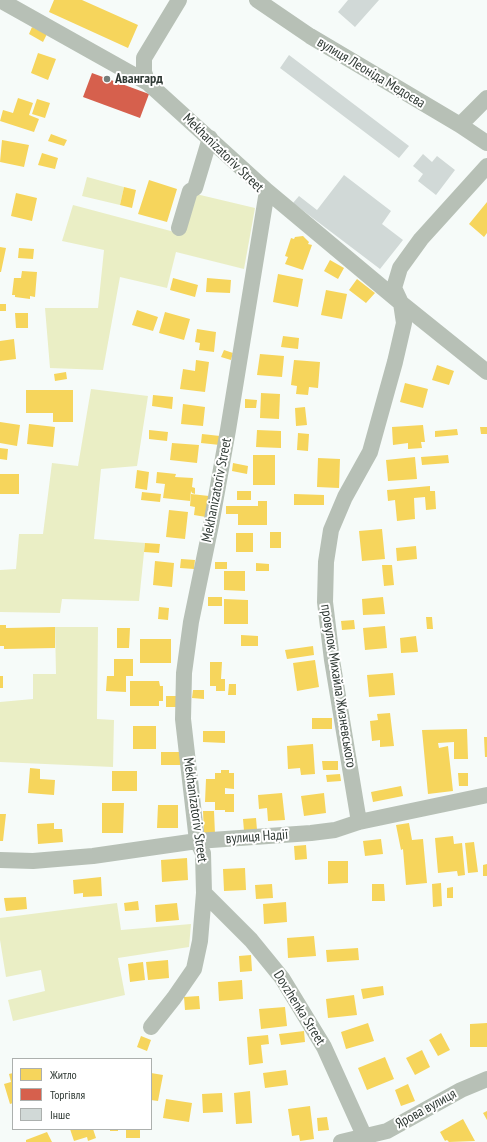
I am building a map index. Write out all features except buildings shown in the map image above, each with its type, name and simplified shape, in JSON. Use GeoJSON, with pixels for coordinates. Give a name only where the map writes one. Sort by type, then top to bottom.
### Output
{"type":"FeatureCollection","features":[{"type":"Feature","properties":{"kind":"street","name":"Mekhanizatoriv Street"},"geometry":{"type":"LineString","coordinates":[[0,0],[148,83],[267,191],[228,430],[211,525],[191,622],[184,673],[183,719],[197,841],[203,853],[204,893],[200,941],[194,968],[174,998],[151,1027]]}},
{"type":"Feature","properties":{"kind":"street"},"geometry":{"type":"LineString","coordinates":[[148,83],[144,72],[144,58],[179,0]]}},
{"type":"Feature","properties":{"kind":"street","name":"вулиця Леоніда Медоєва"},"geometry":{"type":"LineString","coordinates":[[257,0],[310,36],[460,125],[487,143]]}},
{"type":"Feature","properties":{"kind":"street"},"geometry":{"type":"LineString","coordinates":[[460,125],[487,98]]}},
{"type":"Feature","properties":{"kind":"street"},"geometry":{"type":"LineString","coordinates":[[179,228],[190,191],[195,188],[210,138]]}},
{"type":"Feature","properties":{"kind":"street","name":"провулок Михайла Жизневського"},"geometry":{"type":"LineString","coordinates":[[359,822],[330,645],[325,602],[326,562],[331,530],[345,498],[370,452],[404,323],[401,303],[394,288],[400,268],[421,240],[487,166]]}},
{"type":"Feature","properties":{"kind":"street"},"geometry":{"type":"LineString","coordinates":[[267,191],[401,303],[487,372]]}},
{"type":"Feature","properties":{"kind":"street","name":"вулиця Надії"},"geometry":{"type":"LineString","coordinates":[[0,860],[32,861],[93,856],[197,841],[335,830],[359,822],[487,795]]}},
{"type":"Feature","properties":{"kind":"street","name":"Dovzhenka Street"},"geometry":{"type":"LineString","coordinates":[[204,893],[251,940],[282,978],[324,1047],[365,1139]]}},
{"type":"Feature","properties":{"kind":"street","name":"Ярова вулиця"},"geometry":{"type":"LineString","coordinates":[[341,1142],[365,1139],[387,1131],[461,1090],[487,1079]]}},
{"type":"Feature","properties":{"kind":"green space"},"geometry":{"type":"Polygon","coordinates":[[[87,177],[124,187],[120,205],[82,196],[87,177]]]}},
{"type":"Feature","properties":{"kind":"green space"},"geometry":{"type":"Polygon","coordinates":[[[196,194],[255,208],[244,269],[176,252],[167,288],[120,277],[103,370],[50,368],[45,308],[98,308],[104,250],[62,241],[73,205],[182,234],[196,194]]]}},
{"type":"Feature","properties":{"kind":"green space"},"geometry":{"type":"Polygon","coordinates":[[[91,389],[148,396],[137,466],[101,469],[94,539],[145,543],[139,601],[62,599],[60,613],[0,612],[0,570],[16,569],[19,534],[43,534],[52,463],[78,466],[91,389]]]}},
{"type":"Feature","properties":{"kind":"green space"},"geometry":{"type":"Polygon","coordinates":[[[55,627],[98,627],[97,719],[114,720],[113,767],[0,762],[0,702],[33,699],[33,674],[56,674],[55,627]]]}},
{"type":"Feature","properties":{"kind":"green space"},"geometry":{"type":"Polygon","coordinates":[[[117,903],[121,930],[191,924],[189,947],[118,958],[125,995],[13,1021],[8,1000],[45,991],[41,970],[6,977],[0,940],[0,918],[117,903]]]}},
{"type":"Feature","properties":{"kind":"place","name":"Авангард"},"geometry":{"type":"Point","coordinates":[107,79]}}]}
